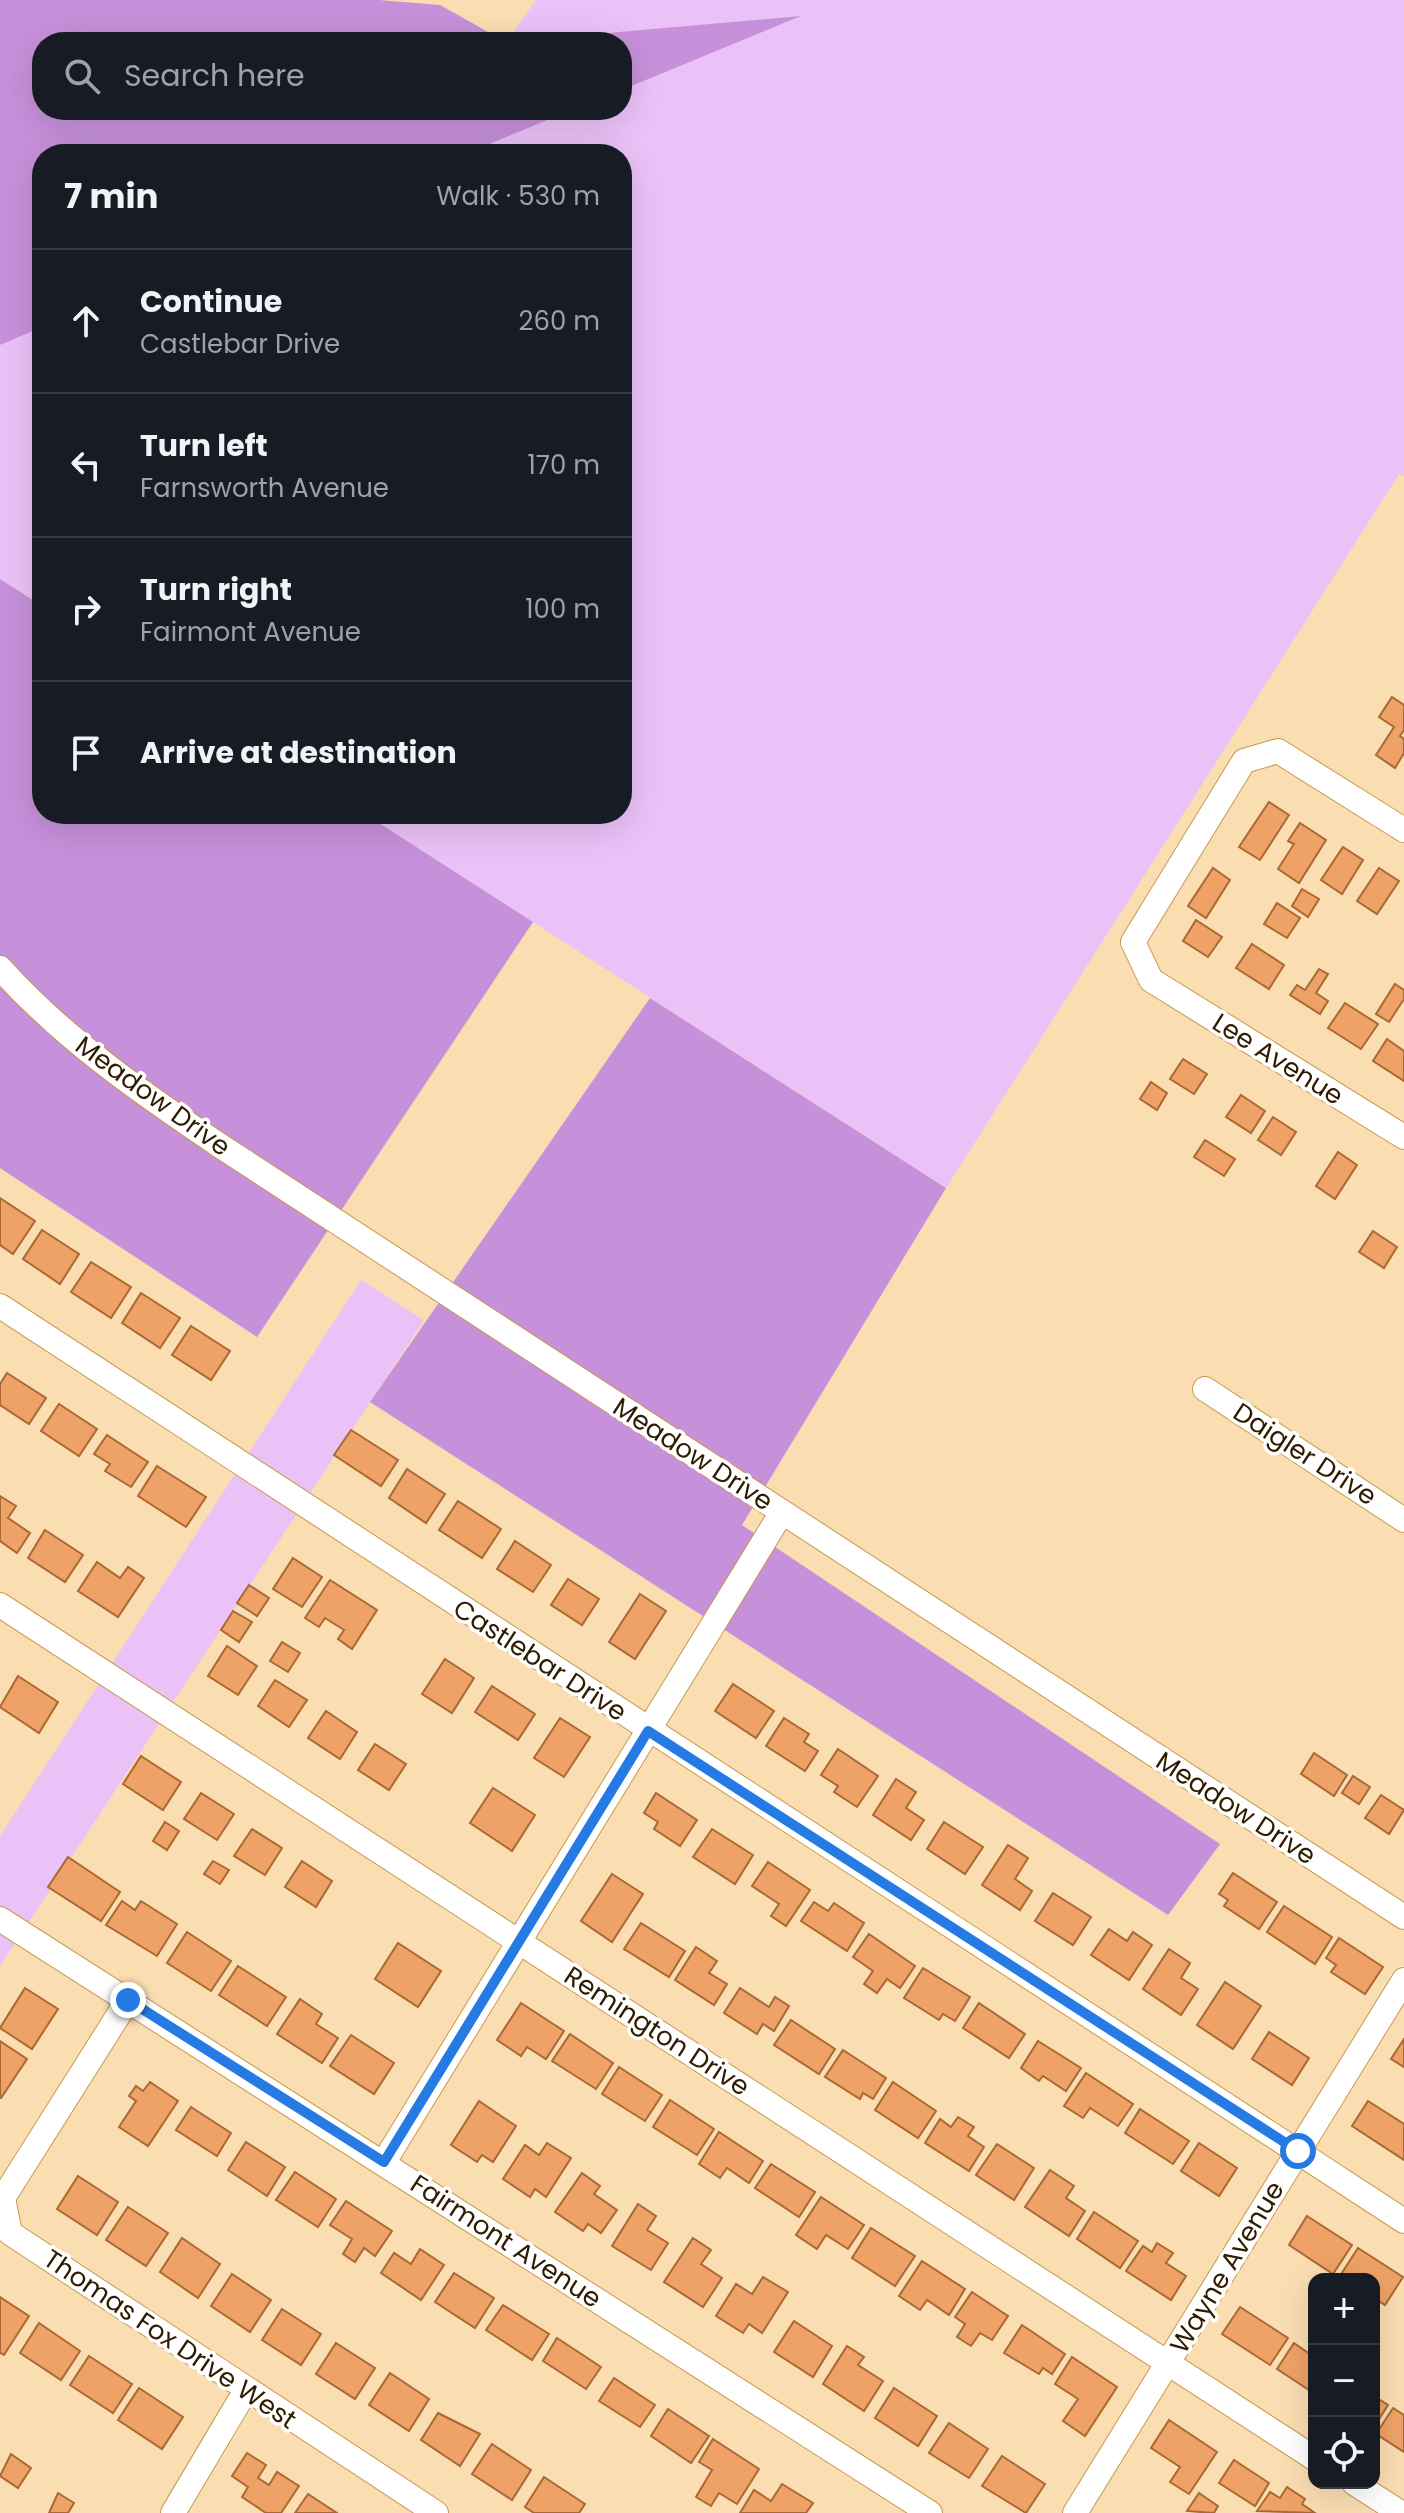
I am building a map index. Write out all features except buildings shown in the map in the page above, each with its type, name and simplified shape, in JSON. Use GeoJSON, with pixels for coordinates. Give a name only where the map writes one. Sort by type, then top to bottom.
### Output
{"type":"FeatureCollection","features":[{"type":"Feature","properties":{"kind":"street","name":"Lee Avenue"},"geometry":{"type":"LineString","coordinates":[[1404,830],[1278,751],[1244,761],[1133,942],[1151,980],[1404,1137]]}},
{"type":"Feature","properties":{"kind":"street","name":"Meadow Drive"},"geometry":{"type":"LineString","coordinates":[[0,968],[78,1044],[136,1089],[1404,1917]]}},
{"type":"Feature","properties":{"kind":"street","name":"Castlebar Drive"},"geometry":{"type":"LineString","coordinates":[[0,1306],[1404,2221]]}},
{"type":"Feature","properties":{"kind":"street","name":"Daigler Drive"},"geometry":{"type":"LineString","coordinates":[[1205,1389],[1404,1520]]}},
{"type":"Feature","properties":{"kind":"street"},"geometry":{"type":"LineString","coordinates":[[384,2162],[782,1512]]}},
{"type":"Feature","properties":{"kind":"street","name":"Remington Drive"},"geometry":{"type":"LineString","coordinates":[[0,1605],[1308,2454]]}},
{"type":"Feature","properties":{"kind":"street","name":"Fairmont Avenue"},"geometry":{"type":"LineString","coordinates":[[0,1919],[930,2513]]}},
{"type":"Feature","properties":{"kind":"street","name":"Wayne Avenue"},"geometry":{"type":"LineString","coordinates":[[1075,2513],[1404,1980]]}},
{"type":"Feature","properties":{"kind":"street","name":"Thomas Fox Drive West"},"geometry":{"type":"LineString","coordinates":[[128,2000],[3,2198],[10,2233],[436,2513]]}},
{"type":"Feature","properties":{"kind":"street"},"geometry":{"type":"LineString","coordinates":[[173,2513],[246,2390]]}},
{"type":"Feature","properties":{"kind":"street"},"geometry":{"type":"LineString","coordinates":[[1363,2489],[1401,2513]]}},
{"type":"Feature","properties":{"kind":"shaded area"},"geometry":{"type":"Polygon","coordinates":[[[0,0],[379,0],[440,5],[488,32],[32,32],[32,120],[548,120],[489,144],[32,144],[32,331],[0,345],[0,0]]]}},
{"type":"Feature","properties":{"kind":"shaded area"},"geometry":{"type":"Polygon","coordinates":[[[536,0],[1404,0],[1404,476],[1399,474],[946,1188],[381,824],[632,824],[632,144],[489,144],[548,120],[632,120],[632,86],[798,17],[623,32],[513,32],[536,0]]]}},
{"type":"Feature","properties":{"kind":"shaded area"},"geometry":{"type":"Polygon","coordinates":[[[801,16],[632,86],[632,32],[619,32],[801,16]]]}},
{"type":"Feature","properties":{"kind":"shaded area"},"geometry":{"type":"Polygon","coordinates":[[[32,331],[32,600],[0,579],[0,345],[32,331]]]}},
{"type":"Feature","properties":{"kind":"shaded area"},"geometry":{"type":"Polygon","coordinates":[[[0,579],[32,600],[32,824],[381,824],[533,922],[257,1337],[0,1168],[0,579]]]}},
{"type":"Feature","properties":{"kind":"shaded area"},"geometry":{"type":"Polygon","coordinates":[[[650,998],[946,1188],[742,1525],[1220,1844],[1168,1915],[370,1402],[650,998]]]}},
{"type":"Feature","properties":{"kind":"shaded area"},"geometry":{"type":"Polygon","coordinates":[[[361,1280],[424,1320],[0,1966],[0,1836],[361,1280]]]}},
{"type":"Feature","properties":{"kind":"route"},"geometry":{"type":"LineString","coordinates":[[128,2000],[384,2162],[648,1731],[1298,2151]]}}]}
